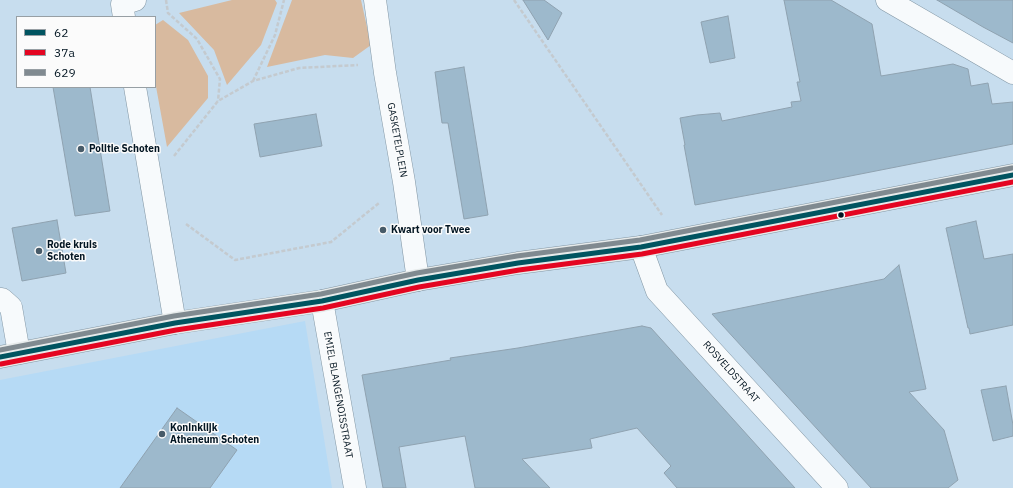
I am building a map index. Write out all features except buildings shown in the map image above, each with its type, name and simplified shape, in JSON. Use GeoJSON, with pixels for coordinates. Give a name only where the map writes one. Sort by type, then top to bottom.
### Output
{"type":"FeatureCollection","features":[{"type":"Feature","properties":{"kind":"street"},"geometry":{"type":"LineString","coordinates":[[124,16],[122,4],[135,0]]}},
{"type":"Feature","properties":{"kind":"street","name":"GASKETELPLEIN"},"geometry":{"type":"LineString","coordinates":[[375,0],[418,280]]}},
{"type":"Feature","properties":{"kind":"street"},"geometry":{"type":"LineString","coordinates":[[887,0],[1013,73]]}},
{"type":"Feature","properties":{"kind":"street"},"geometry":{"type":"LineString","coordinates":[[136,88],[174,323]]}},
{"type":"Feature","properties":{"kind":"street"},"geometry":{"type":"LineString","coordinates":[[0,299],[11,307],[10,355],[174,323],[322,301],[418,280],[518,263],[641,247],[1013,175]]}},
{"type":"Feature","properties":{"kind":"street","name":"ROSVELDSTRAAT"},"geometry":{"type":"LineString","coordinates":[[641,247],[657,292],[836,488]]}},
{"type":"Feature","properties":{"kind":"street","name":"EMIEL BLANGENOISSTRAAT"},"geometry":{"type":"LineString","coordinates":[[322,301],[355,488]]}},
{"type":"Feature","properties":{"kind":"path"},"geometry":{"type":"LineString","coordinates":[[166,0],[168,13],[197,39],[220,79],[218,101]]}},
{"type":"Feature","properties":{"kind":"path"},"geometry":{"type":"LineString","coordinates":[[253,81],[275,35],[284,0]]}},
{"type":"Feature","properties":{"kind":"path"},"geometry":{"type":"LineString","coordinates":[[514,0],[679,240]]}},
{"type":"Feature","properties":{"kind":"path"},"geometry":{"type":"LineString","coordinates":[[172,159],[218,101],[253,81],[299,68],[368,65],[385,73]]}},
{"type":"Feature","properties":{"kind":"path"},"geometry":{"type":"LineString","coordinates":[[185,224],[234,260],[331,242],[404,182]]}},
{"type":"Feature","properties":{"kind":"shaded area"},"geometry":{"type":"Polygon","coordinates":[[[232,0],[275,0],[277,3],[261,45],[227,85],[214,50],[179,13],[232,0]]]}},
{"type":"Feature","properties":{"kind":"shaded area"},"geometry":{"type":"Polygon","coordinates":[[[292,0],[361,0],[371,45],[353,58],[325,55],[267,67],[292,0]]]}},
{"type":"Feature","properties":{"kind":"shaded area"},"geometry":{"type":"Polygon","coordinates":[[[163,20],[188,40],[208,76],[208,98],[167,147],[156,86],[156,24],[163,20]]]}},
{"type":"Feature","properties":{"kind":"shaded area","name":"Koninklijk Atheneum Schoten"},"geometry":{"type":"Polygon","coordinates":[[[305,321],[332,488],[0,488],[0,380],[305,321]]]}},
{"type":"Feature","properties":{"kind":"transit line","name":"629"},"geometry":{"type":"LineString","coordinates":[[0,350],[174,316],[321,294],[417,273],[517,256],[640,240],[1012,168]]}},
{"type":"Feature","properties":{"kind":"transit line","name":"62"},"geometry":{"type":"LineString","coordinates":[[0,357],[175,323],[322,301],[418,280],[518,263],[641,247],[1013,175]]}},
{"type":"Feature","properties":{"kind":"transit line","name":"37a"},"geometry":{"type":"LineString","coordinates":[[1,364],[176,330],[323,308],[419,287],[519,270],[642,254],[1013,182]]}},
{"type":"Feature","properties":{"kind":"place","name":"Politie Schoten"},"geometry":{"type":"Point","coordinates":[81,149]}},
{"type":"Feature","properties":{"kind":"place","name":"Kwart voor Twee"},"geometry":{"type":"Point","coordinates":[383,230]}},
{"type":"Feature","properties":{"kind":"place","name":"Rode kruis Schoten"},"geometry":{"type":"Point","coordinates":[39,251]}},
{"type":"Feature","properties":{"kind":"place","name":"Koninklijk Atheneum Schoten"},"geometry":{"type":"Point","coordinates":[162,434]}}]}
